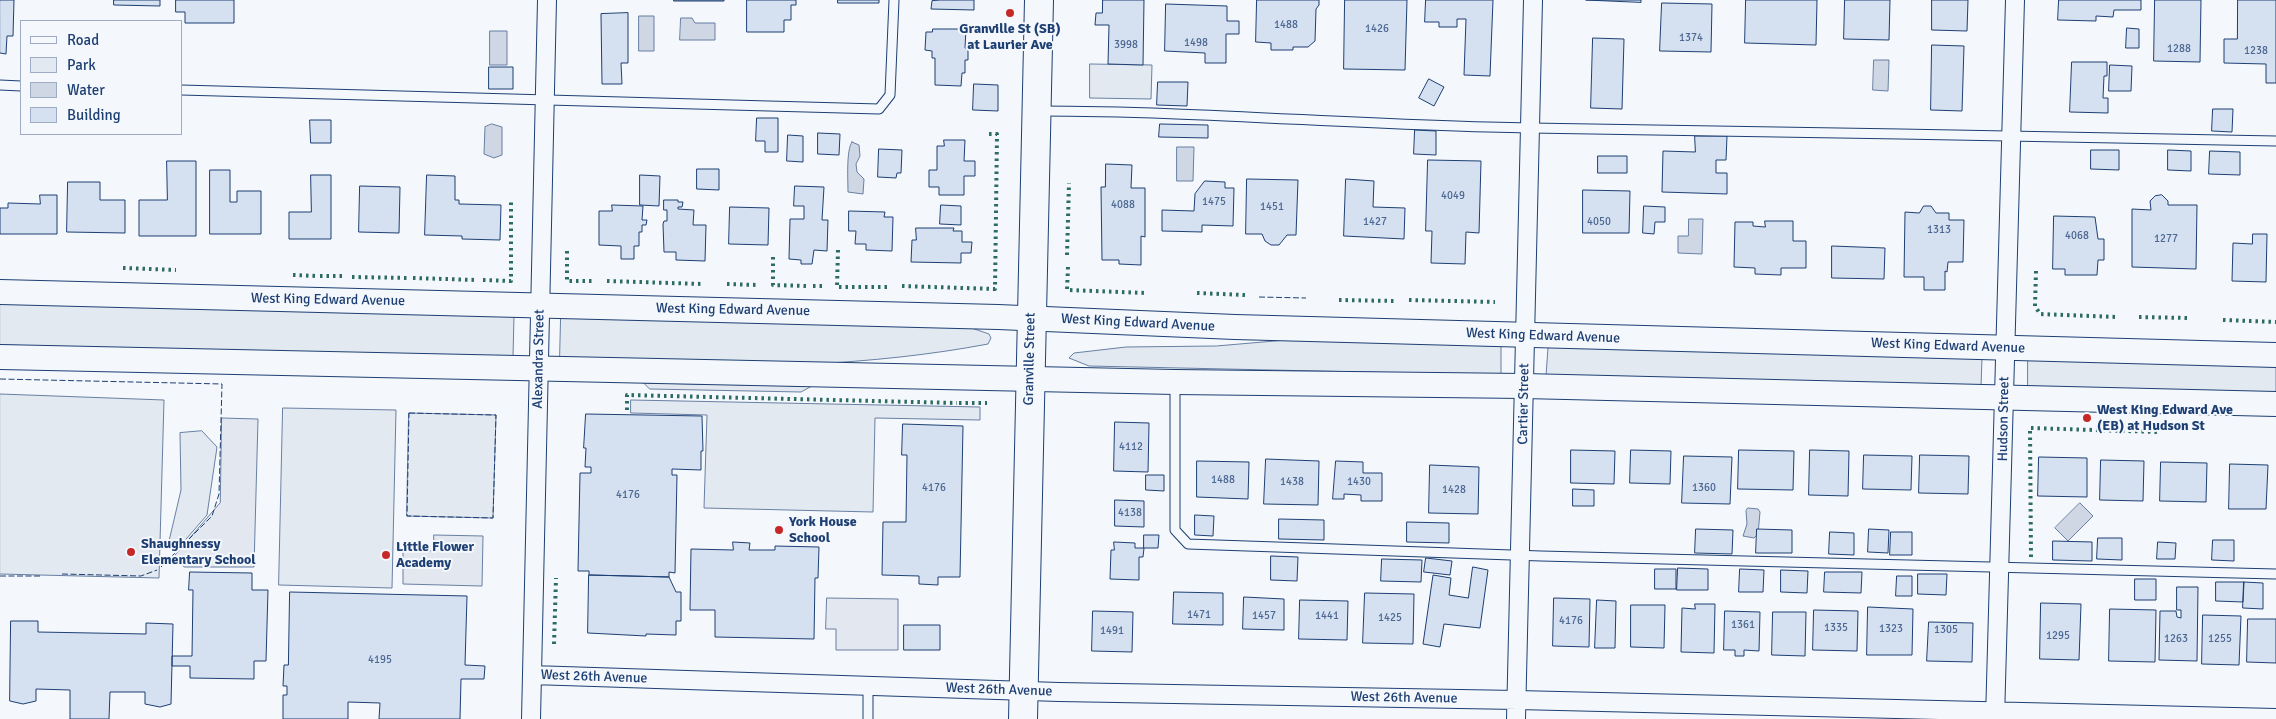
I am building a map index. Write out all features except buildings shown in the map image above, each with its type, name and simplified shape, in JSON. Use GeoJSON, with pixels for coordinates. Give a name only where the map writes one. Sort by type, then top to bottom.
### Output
{"type":"FeatureCollection","features":[{"type":"Feature","properties":{"kind":"highway","name":"Granville Street"},"geometry":{"type":"LineString","coordinates":[[1023,719],[1039,0]]}},
{"type":"Feature","properties":{"kind":"main road","name":"West King Edward Avenue"},"geometry":{"type":"LineString","coordinates":[[0,292],[1031,318],[1236,327],[2276,354]]}},
{"type":"Feature","properties":{"kind":"main road"},"geometry":{"type":"LineString","coordinates":[[0,357],[1175,382],[1524,386],[2276,404]]}},
{"type":"Feature","properties":{"kind":"street","name":"Alexandra Street"},"geometry":{"type":"LineString","coordinates":[[531,719],[547,0]]}},
{"type":"Feature","properties":{"kind":"street","name":"Cartier Street"},"geometry":{"type":"LineString","coordinates":[[1516,719],[1533,0]]}},
{"type":"Feature","properties":{"kind":"street","name":"Hudson Street"},"geometry":{"type":"LineString","coordinates":[[1995,716],[2001,567],[2015,0]]}},
{"type":"Feature","properties":{"kind":"street","name":"West 26th Avenue"},"geometry":{"type":"LineString","coordinates":[[532,675],[1023,690],[1517,700],[1995,716],[2276,718]]}},
{"type":"Feature","properties":{"kind":"lane"},"geometry":{"type":"LineString","coordinates":[[182,90],[878,109],[890,96],[894,0]]}},
{"type":"Feature","properties":{"kind":"lane"},"geometry":{"type":"LineString","coordinates":[[0,85],[20,86]]}},
{"type":"Feature","properties":{"kind":"lane"},"geometry":{"type":"LineString","coordinates":[[1036,111],[1158,112],[1362,124],[2012,135],[2276,142]]}},
{"type":"Feature","properties":{"kind":"lane"},"geometry":{"type":"LineString","coordinates":[[1175,382],[1175,530],[1188,544],[1520,555],[2276,574]]}},
{"type":"Feature","properties":{"kind":"lane"},"geometry":{"type":"LineString","coordinates":[[868,686],[868,719]]}},
{"type":"Feature","properties":{"kind":"green space"},"geometry":{"type":"Polygon","coordinates":[[[1090,64],[1152,65],[1151,99],[1090,98],[1090,64]]]}},
{"type":"Feature","properties":{"kind":"green space"},"geometry":{"type":"Polygon","coordinates":[[[0,303],[514,315],[513,357],[0,345],[0,303]]]}},
{"type":"Feature","properties":{"kind":"green space"},"geometry":{"type":"Polygon","coordinates":[[[561,317],[966,326],[989,334],[991,338],[988,344],[944,351],[812,364],[560,358],[561,317]]]}},
{"type":"Feature","properties":{"kind":"green space"},"geometry":{"type":"Polygon","coordinates":[[[1287,340],[1501,346],[1501,375],[1089,366],[1069,358],[1074,353],[1126,347],[1216,346],[1287,340]]]}},
{"type":"Feature","properties":{"kind":"green space"},"geometry":{"type":"Polygon","coordinates":[[[1548,348],[1982,358],[1981,387],[1546,376],[1548,348]]]}},
{"type":"Feature","properties":{"kind":"green space"},"geometry":{"type":"Polygon","coordinates":[[[2028,359],[2276,364],[2276,394],[2028,388],[2028,359]]]}},
{"type":"Feature","properties":{"kind":"green space"},"geometry":{"type":"Polygon","coordinates":[[[0,394],[164,400],[159,578],[0,574],[0,394]]]}},
{"type":"Feature","properties":{"kind":"green space"},"geometry":{"type":"Polygon","coordinates":[[[631,400],[980,407],[980,420],[875,418],[873,512],[704,508],[707,415],[631,413],[631,400]]]}},
{"type":"Feature","properties":{"kind":"green space"},"geometry":{"type":"Polygon","coordinates":[[[283,408],[396,410],[392,588],[279,585],[283,408]]]}},
{"type":"Feature","properties":{"kind":"green space"},"geometry":{"type":"Polygon","coordinates":[[[409,413],[496,415],[493,518],[407,516],[409,413]]]}},
{"type":"Feature","properties":{"kind":"green space"},"geometry":{"type":"Polygon","coordinates":[[[202,431],[217,447],[207,515],[180,546],[169,541],[181,490],[180,433],[202,431]]]}},
{"type":"Feature","properties":{"kind":"shaded area"},"geometry":{"type":"Polygon","coordinates":[[[644,383],[812,386],[801,392],[650,389],[644,383]]]}},
{"type":"Feature","properties":{"kind":"shaded area"},"geometry":{"type":"Polygon","coordinates":[[[222,418],[258,419],[254,567],[184,567],[175,555],[220,503],[222,418]]]}},
{"type":"Feature","properties":{"kind":"shaded area"},"geometry":{"type":"Polygon","coordinates":[[[434,535],[483,536],[482,586],[403,584],[403,550],[434,551],[434,535]]]}},
{"type":"Feature","properties":{"kind":"shaded area"},"geometry":{"type":"Polygon","coordinates":[[[827,598],[898,599],[898,650],[836,650],[836,629],[826,629],[827,598]]]}},
{"type":"Feature","properties":{"kind":"water"},"geometry":{"type":"Polygon","coordinates":[[[639,16],[654,16],[654,51],[639,51],[639,16]]]}},
{"type":"Feature","properties":{"kind":"water"},"geometry":{"type":"Polygon","coordinates":[[[681,18],[692,18],[695,23],[715,23],[715,40],[680,40],[681,18]]]}},
{"type":"Feature","properties":{"kind":"water"},"geometry":{"type":"Polygon","coordinates":[[[490,31],[507,31],[507,65],[490,65],[490,31]]]}},
{"type":"Feature","properties":{"kind":"water"},"geometry":{"type":"Polygon","coordinates":[[[1874,60],[1889,60],[1888,91],[1873,90],[1874,60]]]}},
{"type":"Feature","properties":{"kind":"water"},"geometry":{"type":"Polygon","coordinates":[[[492,124],[502,127],[502,155],[494,158],[484,154],[485,127],[492,124]]]}},
{"type":"Feature","properties":{"kind":"water"},"geometry":{"type":"Polygon","coordinates":[[[852,142],[859,145],[860,156],[856,164],[857,172],[864,179],[863,194],[848,192],[848,158],[852,142]]]}},
{"type":"Feature","properties":{"kind":"water"},"geometry":{"type":"Polygon","coordinates":[[[1177,147],[1194,147],[1193,181],[1177,181],[1177,147]]]}},
{"type":"Feature","properties":{"kind":"water"},"geometry":{"type":"Polygon","coordinates":[[[1689,219],[1703,219],[1702,254],[1678,253],[1678,236],[1688,236],[1689,219]]]}},
{"type":"Feature","properties":{"kind":"water"},"geometry":{"type":"Polygon","coordinates":[[[2080,503],[2093,516],[2068,541],[2055,528],[2080,503]]]}},
{"type":"Feature","properties":{"kind":"water"},"geometry":{"type":"Polygon","coordinates":[[[1748,508],[1758,509],[1760,512],[1758,534],[1754,538],[1743,536],[1747,524],[1746,511],[1748,508]]]}},
{"type":"Feature","properties":{"kind":"hedge"},"geometry":{"type":"LineString","coordinates":[[902,286],[995,289],[997,134],[989,134]]}},
{"type":"Feature","properties":{"kind":"hedge"},"geometry":{"type":"LineString","coordinates":[[1067,255],[1069,183]]}},
{"type":"Feature","properties":{"kind":"hedge"},"geometry":{"type":"LineString","coordinates":[[483,280],[511,281],[511,201]]}},
{"type":"Feature","properties":{"kind":"hedge"},"geometry":{"type":"LineString","coordinates":[[838,250],[837,287],[888,287]]}},
{"type":"Feature","properties":{"kind":"hedge"},"geometry":{"type":"LineString","coordinates":[[567,251],[567,281],[594,281]]}},
{"type":"Feature","properties":{"kind":"hedge"},"geometry":{"type":"LineString","coordinates":[[773,257],[773,285],[807,286]]}},
{"type":"Feature","properties":{"kind":"hedge"},"geometry":{"type":"LineString","coordinates":[[1068,267],[1067,290],[1147,293]]}},
{"type":"Feature","properties":{"kind":"hedge"},"geometry":{"type":"LineString","coordinates":[[123,268],[176,270]]}},
{"type":"Feature","properties":{"kind":"hedge"},"geometry":{"type":"LineString","coordinates":[[2036,271],[2035,306],[2040,314],[2116,317]]}},
{"type":"Feature","properties":{"kind":"hedge"},"geometry":{"type":"LineString","coordinates":[[293,275],[317,276]]}},
{"type":"Feature","properties":{"kind":"hedge"},"geometry":{"type":"LineString","coordinates":[[320,276],[342,276]]}},
{"type":"Feature","properties":{"kind":"hedge"},"geometry":{"type":"LineString","coordinates":[[352,277],[410,278]]}},
{"type":"Feature","properties":{"kind":"hedge"},"geometry":{"type":"LineString","coordinates":[[413,278],[476,280]]}},
{"type":"Feature","properties":{"kind":"hedge"},"geometry":{"type":"LineString","coordinates":[[607,281],[702,284]]}},
{"type":"Feature","properties":{"kind":"hedge"},"geometry":{"type":"LineString","coordinates":[[727,284],[758,285]]}},
{"type":"Feature","properties":{"kind":"hedge"},"geometry":{"type":"LineString","coordinates":[[813,286],[822,286]]}},
{"type":"Feature","properties":{"kind":"hedge"},"geometry":{"type":"LineString","coordinates":[[1197,293],[1245,295]]}},
{"type":"Feature","properties":{"kind":"hedge"},"geometry":{"type":"LineString","coordinates":[[1339,300],[1394,301]]}},
{"type":"Feature","properties":{"kind":"hedge"},"geometry":{"type":"LineString","coordinates":[[1409,300],[1495,302]]}},
{"type":"Feature","properties":{"kind":"hedge"},"geometry":{"type":"LineString","coordinates":[[2139,317],[2187,318]]}},
{"type":"Feature","properties":{"kind":"hedge"},"geometry":{"type":"LineString","coordinates":[[2223,320],[2276,322]]}},
{"type":"Feature","properties":{"kind":"hedge"},"geometry":{"type":"LineString","coordinates":[[627,410],[627,395],[957,403]]}},
{"type":"Feature","properties":{"kind":"hedge"},"geometry":{"type":"LineString","coordinates":[[959,403],[987,403]]}},
{"type":"Feature","properties":{"kind":"hedge"},"geometry":{"type":"LineString","coordinates":[[2031,557],[2030,428],[2158,432]]}},
{"type":"Feature","properties":{"kind":"hedge"},"geometry":{"type":"LineString","coordinates":[[554,644],[556,578]]}},
{"type":"Feature","properties":{"kind":"fence"},"geometry":{"type":"LineString","coordinates":[[1259,297],[1306,298]]}},
{"type":"Feature","properties":{"kind":"fence"},"geometry":{"type":"LineString","coordinates":[[0,379],[222,384],[219,494],[212,516],[161,567]]}},
{"type":"Feature","properties":{"kind":"fence"},"geometry":{"type":"LineString","coordinates":[[409,413],[496,415],[493,518],[407,516],[409,413]]}},
{"type":"Feature","properties":{"kind":"fence"},"geometry":{"type":"LineString","coordinates":[[62,574],[141,576],[157,570]]}},
{"type":"Feature","properties":{"kind":"fence"},"geometry":{"type":"LineString","coordinates":[[0,576],[42,576]]}},
{"type":"Feature","properties":{"kind":"place","name":"Granville St (SB) at Laurier Ave"},"geometry":{"type":"Point","coordinates":[1010,13]}},
{"type":"Feature","properties":{"kind":"place","name":"West King Edward Ave (EB) at Hudson St"},"geometry":{"type":"Point","coordinates":[2087,418]}},
{"type":"Feature","properties":{"kind":"place","name":"York House School"},"geometry":{"type":"Point","coordinates":[779,530]}},
{"type":"Feature","properties":{"kind":"place","name":"Shaughnessy Elementary School"},"geometry":{"type":"Point","coordinates":[131,552]}},
{"type":"Feature","properties":{"kind":"place","name":"Little Flower Academy"},"geometry":{"type":"Point","coordinates":[386,555]}}]}
